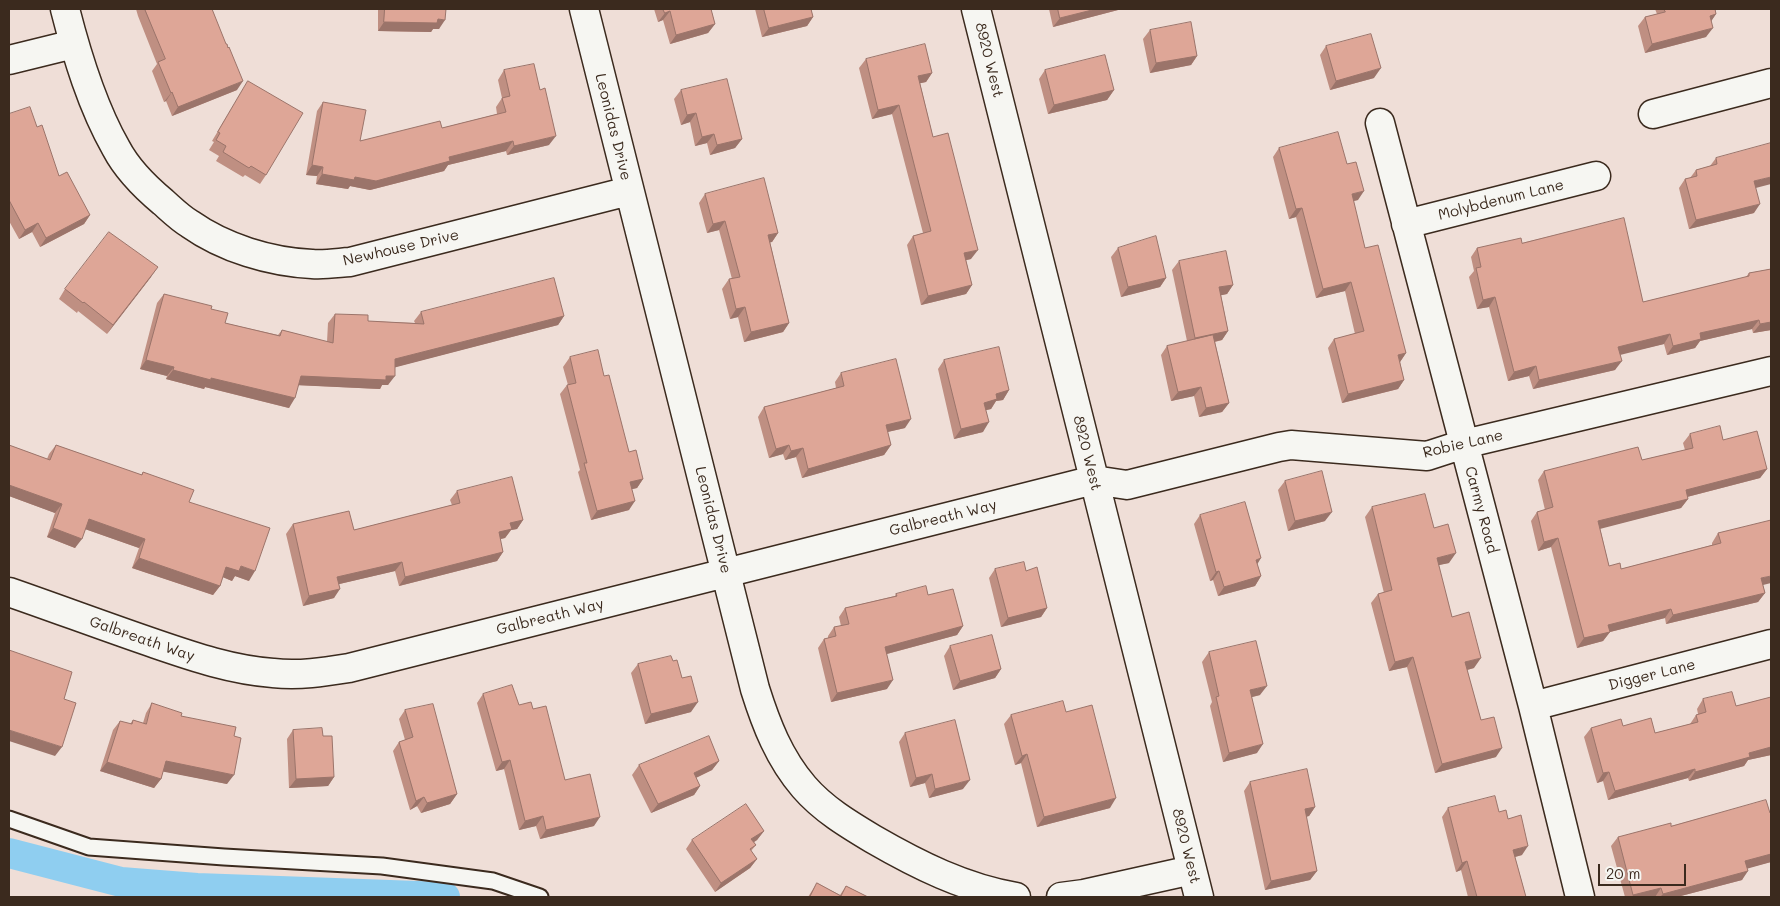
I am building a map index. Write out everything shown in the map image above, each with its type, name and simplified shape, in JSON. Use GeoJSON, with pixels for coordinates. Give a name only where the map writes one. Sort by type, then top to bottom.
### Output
{"type":"FeatureCollection","features":[{"type":"Feature","properties":{"kind":"street","name":"Newhouse Drive"},"geometry":{"type":"LineString","coordinates":[[65,9],[74,44],[99,113],[116,149],[132,172],[157,197],[189,224],[215,239],[247,252],[279,260],[312,264],[350,262],[629,191]]}},
{"type":"Feature","properties":{"kind":"street","name":"Leonidas Drive"},"geometry":{"type":"LineString","coordinates":[[584,9],[755,689],[765,722],[780,753],[804,787],[835,816],[899,854],[932,870],[968,885],[1016,897]]}},
{"type":"Feature","properties":{"kind":"street","name":"8920 West"},"geometry":{"type":"LineString","coordinates":[[976,9],[1198,897]]}},
{"type":"Feature","properties":{"kind":"street"},"geometry":{"type":"LineString","coordinates":[[9,60],[74,44]]}},
{"type":"Feature","properties":{"kind":"street"},"geometry":{"type":"LineString","coordinates":[[1653,114],[1771,83]]}},
{"type":"Feature","properties":{"kind":"street","name":"Carmy Road"},"geometry":{"type":"LineString","coordinates":[[1380,123],[1533,706],[1580,897]]}},
{"type":"Feature","properties":{"kind":"street","name":"Molybdenum Lane"},"geometry":{"type":"LineString","coordinates":[[1406,224],[1596,176]]}},
{"type":"Feature","properties":{"kind":"street","name":"Robie Lane"},"geometry":{"type":"LineString","coordinates":[[1094,480],[1127,485],[1279,446],[1291,445],[1427,456],[1464,444],[1771,371]]}},
{"type":"Feature","properties":{"kind":"street","name":"Galbreath Way"},"geometry":{"type":"LineString","coordinates":[[9,592],[122,633],[204,660],[238,669],[274,674],[310,674],[349,668],[1094,480]]}},
{"type":"Feature","properties":{"kind":"street","name":"Digger Lane"},"geometry":{"type":"LineString","coordinates":[[1533,706],[1771,644]]}},
{"type":"Feature","properties":{"kind":"street"},"geometry":{"type":"LineString","coordinates":[[1061,897],[1084,894],[1192,870]]}},
{"type":"Feature","properties":{"kind":"lane"},"geometry":{"type":"LineString","coordinates":[[9,819],[89,847],[382,866],[494,881],[540,897]]}},
{"type":"Feature","properties":{"kind":"building"},"geometry":{"type":"Polygon","coordinates":[[[145,9],[212,9],[243,81],[178,107],[158,62],[165,59],[145,9]]]}},
{"type":"Feature","properties":{"kind":"building"},"geometry":{"type":"Polygon","coordinates":[[[385,9],[446,9],[445,20],[438,19],[437,23],[384,22],[385,9]]]}},
{"type":"Feature","properties":{"kind":"building"},"geometry":{"type":"Polygon","coordinates":[[[663,9],[711,9],[715,24],[676,35],[670,11],[665,13],[663,9]]]}},
{"type":"Feature","properties":{"kind":"building"},"geometry":{"type":"Polygon","coordinates":[[[764,9],[811,9],[813,17],[769,28],[764,9]]]}},
{"type":"Feature","properties":{"kind":"building"},"geometry":{"type":"Polygon","coordinates":[[[1058,9],[1096,9],[1060,18],[1058,9]]]}},
{"type":"Feature","properties":{"kind":"building"},"geometry":{"type":"Polygon","coordinates":[[[1664,9],[1715,9],[1716,14],[1710,16],[1713,28],[1652,44],[1645,17],[1665,12],[1664,9]]]}},
{"type":"Feature","properties":{"kind":"building"},"geometry":{"type":"Polygon","coordinates":[[[1191,22],[1197,56],[1156,63],[1150,30],[1191,22]]]}},
{"type":"Feature","properties":{"kind":"building"},"geometry":{"type":"Polygon","coordinates":[[[1371,34],[1381,68],[1336,81],[1326,46],[1371,34]]]}},
{"type":"Feature","properties":{"kind":"building"},"geometry":{"type":"Polygon","coordinates":[[[925,44],[932,73],[918,76],[933,137],[948,133],[978,250],[964,253],[972,285],[928,296],[913,236],[931,231],[899,105],[878,110],[866,59],[925,44]]]}},
{"type":"Feature","properties":{"kind":"building"},"geometry":{"type":"Polygon","coordinates":[[[1105,55],[1114,90],[1054,105],[1045,70],[1105,55]]]}},
{"type":"Feature","properties":{"kind":"building"},"geometry":{"type":"Polygon","coordinates":[[[534,64],[540,90],[545,88],[556,136],[514,146],[513,141],[449,157],[450,161],[376,181],[355,177],[354,180],[322,174],[323,167],[312,165],[323,102],[366,110],[360,141],[440,121],[442,128],[506,112],[502,98],[510,96],[504,70],[534,64]]]}},
{"type":"Feature","properties":{"kind":"building"},"geometry":{"type":"Polygon","coordinates":[[[727,79],[742,139],[717,145],[714,134],[702,137],[696,113],[687,115],[681,90],[727,79]]]}},
{"type":"Feature","properties":{"kind":"building"},"geometry":{"type":"Polygon","coordinates":[[[248,81],[303,113],[266,175],[251,166],[249,168],[223,152],[226,146],[216,140],[220,133],[218,132],[248,81]]]}},
{"type":"Feature","properties":{"kind":"building"},"geometry":{"type":"Polygon","coordinates":[[[30,107],[37,127],[42,125],[59,176],[67,172],[90,215],[46,238],[38,223],[25,230],[9,200],[9,114],[30,107]]]}},
{"type":"Feature","properties":{"kind":"building"},"geometry":{"type":"Polygon","coordinates":[[[1338,132],[1347,164],[1356,162],[1364,191],[1352,194],[1365,248],[1378,245],[1406,353],[1398,355],[1404,380],[1348,394],[1334,339],[1364,331],[1351,282],[1323,289],[1302,208],[1296,209],[1279,148],[1338,132]]]}},
{"type":"Feature","properties":{"kind":"building"},"geometry":{"type":"Polygon","coordinates":[[[1771,143],[1771,177],[1754,181],[1760,204],[1696,220],[1685,179],[1697,176],[1696,170],[1717,164],[1716,158],[1771,143]]]}},
{"type":"Feature","properties":{"kind":"building"},"geometry":{"type":"Polygon","coordinates":[[[764,178],[778,233],[768,235],[789,323],[751,332],[745,307],[736,309],[729,279],[740,277],[725,221],[713,224],[705,194],[764,178]]]}},
{"type":"Feature","properties":{"kind":"building"},"geometry":{"type":"Polygon","coordinates":[[[1624,218],[1643,302],[1749,276],[1749,273],[1771,269],[1771,322],[1760,324],[1759,320],[1700,333],[1701,339],[1673,346],[1670,334],[1618,347],[1622,361],[1539,380],[1536,366],[1514,372],[1495,297],[1483,300],[1476,268],[1481,267],[1477,248],[1521,238],[1522,243],[1624,218]]]}},
{"type":"Feature","properties":{"kind":"building"},"geometry":{"type":"Polygon","coordinates":[[[109,232],[158,267],[113,325],[65,289],[109,232]]]}},
{"type":"Feature","properties":{"kind":"building"},"geometry":{"type":"Polygon","coordinates":[[[1156,236],[1166,278],[1128,287],[1118,248],[1156,236]]]}},
{"type":"Feature","properties":{"kind":"building"},"geometry":{"type":"Polygon","coordinates":[[[1226,251],[1233,285],[1219,287],[1228,331],[1195,338],[1179,261],[1226,251]]]}},
{"type":"Feature","properties":{"kind":"building"},"geometry":{"type":"Polygon","coordinates":[[[554,278],[564,316],[395,359],[395,376],[386,376],[386,380],[301,376],[295,398],[211,378],[211,380],[173,370],[174,367],[146,360],[164,294],[212,306],[211,309],[228,313],[225,323],[280,336],[282,330],[333,343],[335,314],[368,315],[368,321],[424,324],[421,312],[554,278]]]}},
{"type":"Feature","properties":{"kind":"building"},"geometry":{"type":"Polygon","coordinates":[[[1213,335],[1229,403],[1206,408],[1201,387],[1178,392],[1167,346],[1213,335]]]}},
{"type":"Feature","properties":{"kind":"building"},"geometry":{"type":"Polygon","coordinates":[[[999,347],[1009,390],[996,394],[997,399],[984,403],[989,422],[961,429],[944,360],[999,347]]]}},
{"type":"Feature","properties":{"kind":"building"},"geometry":{"type":"Polygon","coordinates":[[[598,350],[604,376],[609,375],[629,452],[636,450],[643,479],[630,482],[635,501],[597,511],[584,463],[587,463],[567,385],[576,383],[570,357],[598,350]]]}},
{"type":"Feature","properties":{"kind":"building"},"geometry":{"type":"Polygon","coordinates":[[[896,359],[911,419],[886,425],[891,445],[808,469],[803,448],[791,451],[789,445],[776,449],[764,407],[844,386],[841,373],[896,359]]]}},
{"type":"Feature","properties":{"kind":"building"},"geometry":{"type":"Polygon","coordinates":[[[1720,426],[1723,440],[1757,431],[1767,469],[1686,490],[1688,499],[1598,521],[1609,566],[1620,563],[1621,569],[1721,543],[1718,533],[1771,520],[1771,576],[1761,578],[1765,593],[1673,615],[1671,609],[1608,625],[1610,632],[1584,638],[1558,538],[1544,542],[1537,512],[1553,507],[1544,471],[1638,447],[1642,460],[1693,448],[1690,434],[1720,426]]]}},
{"type":"Feature","properties":{"kind":"building"},"geometry":{"type":"Polygon","coordinates":[[[9,445],[50,460],[56,445],[142,475],[143,472],[194,490],[189,502],[270,528],[255,571],[241,566],[239,571],[226,567],[220,586],[139,558],[145,539],[89,519],[82,539],[53,528],[62,504],[9,485],[9,445]]]}},
{"type":"Feature","properties":{"kind":"building"},"geometry":{"type":"Polygon","coordinates":[[[1322,471],[1332,512],[1295,521],[1285,481],[1322,471]]]}},
{"type":"Feature","properties":{"kind":"building"},"geometry":{"type":"Polygon","coordinates":[[[512,477],[523,520],[510,523],[512,529],[499,532],[503,552],[405,577],[402,562],[337,577],[340,589],[309,596],[293,524],[349,511],[354,530],[460,503],[457,491],[512,477]]]}},
{"type":"Feature","properties":{"kind":"building"},"geometry":{"type":"Polygon","coordinates":[[[1425,494],[1434,528],[1448,524],[1456,553],[1437,558],[1452,617],[1469,612],[1481,658],[1465,662],[1481,720],[1494,717],[1502,748],[1442,764],[1413,657],[1395,662],[1378,594],[1392,590],[1372,507],[1425,494]]]}},
{"type":"Feature","properties":{"kind":"building"},"geometry":{"type":"Polygon","coordinates":[[[1245,502],[1261,558],[1256,560],[1261,576],[1224,587],[1219,571],[1216,572],[1200,515],[1245,502]]]}},
{"type":"Feature","properties":{"kind":"building"},"geometry":{"type":"Polygon","coordinates":[[[1024,562],[1026,571],[1037,567],[1047,608],[1008,618],[995,569],[1024,562]]]}},
{"type":"Feature","properties":{"kind":"building"},"geometry":{"type":"Polygon","coordinates":[[[926,586],[928,595],[953,589],[963,626],[885,647],[893,680],[837,693],[824,639],[836,636],[834,627],[849,624],[845,608],[897,596],[896,594],[926,586]]]}},
{"type":"Feature","properties":{"kind":"building"},"geometry":{"type":"Polygon","coordinates":[[[992,635],[1001,669],[960,681],[950,646],[992,635]]]}},
{"type":"Feature","properties":{"kind":"building"},"geometry":{"type":"Polygon","coordinates":[[[1256,641],[1267,686],[1250,690],[1263,744],[1229,753],[1216,697],[1219,696],[1209,652],[1256,641]]]}},
{"type":"Feature","properties":{"kind":"building"},"geometry":{"type":"Polygon","coordinates":[[[9,650],[72,672],[64,699],[76,703],[62,747],[9,730],[9,650]]]}},
{"type":"Feature","properties":{"kind":"building"},"geometry":{"type":"Polygon","coordinates":[[[671,656],[673,661],[677,660],[682,678],[691,676],[698,702],[651,714],[638,664],[671,656]]]}},
{"type":"Feature","properties":{"kind":"building"},"geometry":{"type":"Polygon","coordinates":[[[512,685],[519,705],[531,702],[533,709],[546,706],[565,780],[590,774],[600,817],[546,830],[543,816],[525,821],[510,760],[502,762],[483,694],[512,685]]]}},
{"type":"Feature","properties":{"kind":"building"},"geometry":{"type":"Polygon","coordinates":[[[1732,692],[1736,706],[1771,697],[1771,747],[1749,753],[1750,757],[1695,772],[1695,769],[1615,791],[1609,772],[1603,773],[1591,728],[1621,719],[1623,726],[1651,718],[1655,733],[1698,722],[1696,715],[1706,712],[1703,699],[1732,692]]]}},
{"type":"Feature","properties":{"kind":"building"},"geometry":{"type":"Polygon","coordinates":[[[1063,701],[1066,712],[1092,705],[1116,798],[1044,817],[1027,754],[1022,756],[1011,715],[1063,701]]]}},
{"type":"Feature","properties":{"kind":"building"},"geometry":{"type":"Polygon","coordinates":[[[152,703],[182,713],[181,716],[236,727],[234,736],[241,738],[234,775],[166,761],[161,779],[107,762],[120,721],[132,724],[133,720],[146,724],[152,703]]]}},
{"type":"Feature","properties":{"kind":"building"},"geometry":{"type":"Polygon","coordinates":[[[433,704],[457,794],[427,803],[424,797],[416,801],[399,742],[413,737],[405,710],[433,704]]]}},
{"type":"Feature","properties":{"kind":"building"},"geometry":{"type":"Polygon","coordinates":[[[955,720],[970,780],[935,789],[932,774],[916,778],[905,733],[955,720]]]}},
{"type":"Feature","properties":{"kind":"building"},"geometry":{"type":"Polygon","coordinates":[[[322,728],[323,736],[332,736],[334,777],[296,779],[293,730],[322,728]]]}},
{"type":"Feature","properties":{"kind":"building"},"geometry":{"type":"Polygon","coordinates":[[[709,736],[719,761],[694,773],[700,786],[658,804],[639,765],[709,736]]]}},
{"type":"Feature","properties":{"kind":"building"},"geometry":{"type":"Polygon","coordinates":[[[1307,769],[1315,807],[1305,809],[1317,871],[1271,881],[1250,782],[1307,769]]]}},
{"type":"Feature","properties":{"kind":"building"},"geometry":{"type":"Polygon","coordinates":[[[1495,796],[1499,812],[1506,810],[1508,819],[1521,815],[1528,846],[1513,850],[1526,897],[1477,897],[1467,861],[1462,863],[1448,808],[1495,796]]]}},
{"type":"Feature","properties":{"kind":"building"},"geometry":{"type":"Polygon","coordinates":[[[1766,800],[1771,812],[1771,854],[1745,861],[1748,871],[1663,894],[1661,888],[1633,895],[1618,837],[1671,823],[1671,826],[1766,800]]]}},
{"type":"Feature","properties":{"kind":"building"},"geometry":{"type":"Polygon","coordinates":[[[746,804],[764,831],[751,839],[756,845],[750,849],[757,859],[721,883],[692,840],[746,804]]]}},
{"type":"Feature","properties":{"kind":"building"},"geometry":{"type":"Polygon","coordinates":[[[817,883],[841,896],[846,886],[868,897],[810,897],[817,883]]]}},
{"type":"Feature","properties":{"kind":"waterway"},"geometry":{"type":"LineString","coordinates":[[9,853],[121,882],[197,888],[445,897]]}}]}
